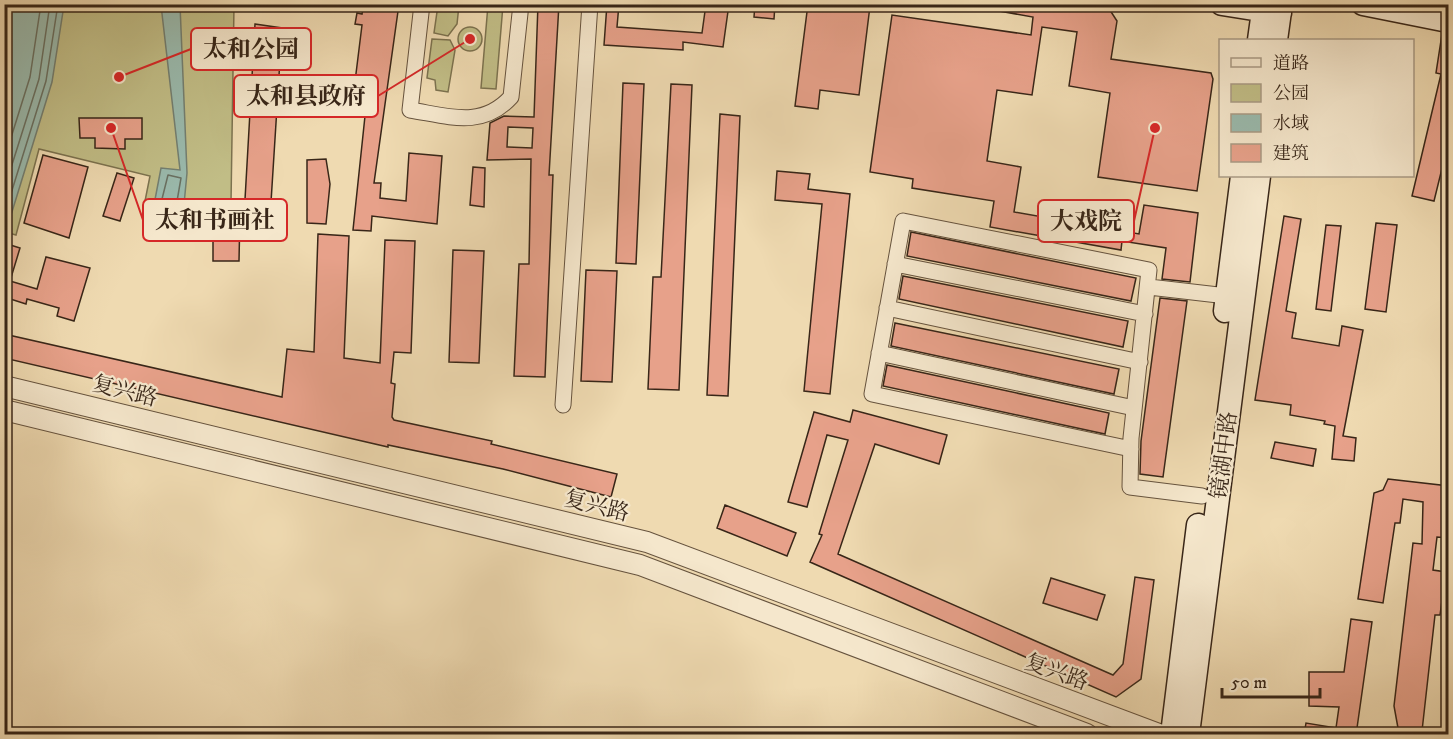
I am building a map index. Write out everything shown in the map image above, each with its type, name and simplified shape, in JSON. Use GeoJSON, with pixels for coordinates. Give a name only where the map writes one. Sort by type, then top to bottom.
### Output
{"type":"FeatureCollection","features":[{"type":"Feature","properties":{"kind":"main road"},"geometry":{"type":"LineString","coordinates":[[1222,4],[1272,8]]}},
{"type":"Feature","properties":{"kind":"main road"},"geometry":{"type":"LineString","coordinates":[[1363,4],[1449,21]]}},
{"type":"Feature","properties":{"kind":"main road"},"geometry":{"type":"LineString","coordinates":[[1259,39],[1272,8]]}},
{"type":"Feature","properties":{"kind":"main road"},"geometry":{"type":"LineString","coordinates":[[1272,8],[1276,39]]}},
{"type":"Feature","properties":{"kind":"main road","name":"镜湖中路"},"geometry":{"type":"LineString","coordinates":[[1172,735],[1242,177]]}},
{"type":"Feature","properties":{"kind":"main road","name":"镜湖中路"},"geometry":{"type":"LineString","coordinates":[[1188,735],[1258,177]]}},
{"type":"Feature","properties":{"kind":"street"},"geometry":{"type":"LineString","coordinates":[[422,4],[410,110],[478,119],[501,108],[511,97],[521,4]]}},
{"type":"Feature","properties":{"kind":"street"},"geometry":{"type":"LineString","coordinates":[[563,405],[590,4]]}},
{"type":"Feature","properties":{"kind":"street"},"geometry":{"type":"LineString","coordinates":[[1131,448],[872,394],[903,221],[1149,270],[1149,287],[1134,408],[1130,487],[1202,496]]}},
{"type":"Feature","properties":{"kind":"street"},"geometry":{"type":"LineString","coordinates":[[895,264],[1145,314]]}},
{"type":"Feature","properties":{"kind":"street"},"geometry":{"type":"LineString","coordinates":[[1149,287],[1227,296]]}},
{"type":"Feature","properties":{"kind":"street"},"geometry":{"type":"LineString","coordinates":[[887,309],[1140,362]]}},
{"type":"Feature","properties":{"kind":"street"},"geometry":{"type":"LineString","coordinates":[[879,353],[1134,408]]}},
{"type":"Feature","properties":{"kind":"street","name":"复兴路"},"geometry":{"type":"LineString","coordinates":[[4,386],[647,542],[1160,735]]}},
{"type":"Feature","properties":{"kind":"street"},"geometry":{"type":"LineString","coordinates":[[4,410],[640,565],[1087,735]]}},
{"type":"Feature","properties":{"kind":"green space"},"geometry":{"type":"Polygon","coordinates":[[[4,5],[234,5],[231,203],[198,199],[192,228],[142,216],[150,176],[39,149],[16,235],[5,232],[4,5]]]}},
{"type":"Feature","properties":{"kind":"green space"},"geometry":{"type":"Polygon","coordinates":[[[438,5],[459,5],[457,24],[448,36],[434,33],[438,5]]]}},
{"type":"Feature","properties":{"kind":"green space"},"geometry":{"type":"Polygon","coordinates":[[[488,5],[503,5],[496,89],[481,88],[488,5]]]}},
{"type":"Feature","properties":{"kind":"green space"},"geometry":{"type":"Polygon","coordinates":[[[470,27],[475,28],[481,34],[481,44],[475,50],[470,51],[465,50],[459,44],[458,39],[459,34],[465,28],[470,27]]]}},
{"type":"Feature","properties":{"kind":"green space"},"geometry":{"type":"Polygon","coordinates":[[[432,39],[450,40],[455,50],[448,92],[436,90],[435,80],[427,78],[432,39]]]}},
{"type":"Feature","properties":{"kind":"water"},"geometry":{"type":"Polygon","coordinates":[[[5,5],[64,5],[52,82],[7,228],[4,227],[5,5]]]}},
{"type":"Feature","properties":{"kind":"water"},"geometry":{"type":"Polygon","coordinates":[[[161,5],[180,5],[187,173],[183,215],[153,210],[161,168],[180,170],[161,5]]]}},
{"type":"Feature","properties":{"kind":"building"},"geometry":{"type":"Polygon","coordinates":[[[364,4],[399,4],[374,183],[381,183],[380,198],[406,201],[409,153],[442,156],[437,224],[372,216],[371,231],[353,230],[365,116],[351,114],[362,25],[355,24],[357,13],[362,14],[364,4]]]}},
{"type":"Feature","properties":{"kind":"building"},"geometry":{"type":"Polygon","coordinates":[[[538,4],[559,4],[549,175],[553,175],[545,377],[514,376],[519,264],[529,264],[531,159],[487,160],[490,123],[504,116],[534,117],[538,4]],[[508,127],[507,147],[532,148],[533,128],[508,127]]]}},
{"type":"Feature","properties":{"kind":"building"},"geometry":{"type":"Polygon","coordinates":[[[607,4],[619,4],[617,27],[702,33],[706,4],[729,4],[723,47],[683,42],[683,50],[604,45],[607,4]]]}},
{"type":"Feature","properties":{"kind":"building"},"geometry":{"type":"Polygon","coordinates":[[[755,4],[775,4],[774,19],[754,17],[755,4]]]}},
{"type":"Feature","properties":{"kind":"building"},"geometry":{"type":"Polygon","coordinates":[[[808,4],[870,6],[859,95],[820,90],[818,109],[795,106],[808,4]]]}},
{"type":"Feature","properties":{"kind":"building"},"geometry":{"type":"Polygon","coordinates":[[[994,4],[1106,4],[1117,21],[1111,59],[1211,73],[1213,79],[1197,191],[1098,177],[1110,93],[1069,86],[1077,32],[1042,27],[1032,95],[997,90],[987,161],[1021,167],[1014,212],[1139,234],[1144,205],[1198,213],[1190,282],[1162,279],[1166,248],[1122,241],[1121,250],[990,227],[994,201],[912,188],[913,179],[870,172],[892,15],[1031,35],[1033,17],[993,10],[994,4]]]}},
{"type":"Feature","properties":{"kind":"building"},"geometry":{"type":"Polygon","coordinates":[[[255,24],[282,28],[270,218],[244,217],[255,24]]]}},
{"type":"Feature","properties":{"kind":"building"},"geometry":{"type":"Polygon","coordinates":[[[1442,34],[1449,34],[1449,140],[1434,201],[1412,196],[1441,74],[1436,73],[1442,34]]]}},
{"type":"Feature","properties":{"kind":"building"},"geometry":{"type":"Polygon","coordinates":[[[623,83],[644,84],[636,264],[616,263],[623,83]]]}},
{"type":"Feature","properties":{"kind":"building"},"geometry":{"type":"Polygon","coordinates":[[[671,84],[692,85],[679,390],[648,389],[653,277],[661,277],[671,84]]]}},
{"type":"Feature","properties":{"kind":"building"},"geometry":{"type":"Polygon","coordinates":[[[720,114],[740,116],[728,396],[707,395],[720,114]]]}},
{"type":"Feature","properties":{"kind":"building"},"geometry":{"type":"Polygon","coordinates":[[[79,118],[142,118],[142,139],[125,139],[125,149],[95,148],[95,138],[80,138],[79,118]]]}},
{"type":"Feature","properties":{"kind":"building"},"geometry":{"type":"Polygon","coordinates":[[[43,155],[88,167],[69,238],[24,223],[43,155]]]}},
{"type":"Feature","properties":{"kind":"building"},"geometry":{"type":"Polygon","coordinates":[[[326,159],[330,184],[326,224],[307,223],[307,160],[326,159]]]}},
{"type":"Feature","properties":{"kind":"building"},"geometry":{"type":"Polygon","coordinates":[[[473,167],[485,168],[484,207],[470,205],[473,167]]]}},
{"type":"Feature","properties":{"kind":"building"},"geometry":{"type":"Polygon","coordinates":[[[777,171],[810,174],[808,189],[850,194],[830,394],[804,391],[822,204],[775,200],[777,171]]]}},
{"type":"Feature","properties":{"kind":"building"},"geometry":{"type":"Polygon","coordinates":[[[117,173],[134,178],[120,221],[103,216],[117,173]]]}},
{"type":"Feature","properties":{"kind":"building"},"geometry":{"type":"Polygon","coordinates":[[[213,214],[240,214],[239,261],[213,261],[213,214]]]}},
{"type":"Feature","properties":{"kind":"building"},"geometry":{"type":"Polygon","coordinates":[[[1284,216],[1301,219],[1286,311],[1296,313],[1292,338],[1339,346],[1342,326],[1363,330],[1343,436],[1356,438],[1354,461],[1332,459],[1335,426],[1324,424],[1325,421],[1290,415],[1291,405],[1255,400],[1284,216]]]}},
{"type":"Feature","properties":{"kind":"building"},"geometry":{"type":"Polygon","coordinates":[[[1376,223],[1397,225],[1386,312],[1365,309],[1376,223]]]}},
{"type":"Feature","properties":{"kind":"building"},"geometry":{"type":"Polygon","coordinates":[[[1326,225],[1341,226],[1331,311],[1316,309],[1326,225]]]}},
{"type":"Feature","properties":{"kind":"building"},"geometry":{"type":"Polygon","coordinates":[[[911,232],[1136,278],[1131,301],[907,256],[911,232]]]}},
{"type":"Feature","properties":{"kind":"building"},"geometry":{"type":"Polygon","coordinates":[[[318,234],[349,236],[344,358],[380,363],[385,240],[415,241],[411,353],[394,352],[391,383],[395,384],[392,417],[394,420],[492,441],[491,444],[617,474],[611,497],[503,469],[388,445],[388,447],[4,358],[4,334],[282,397],[287,349],[314,352],[318,234]]]}},
{"type":"Feature","properties":{"kind":"building"},"geometry":{"type":"Polygon","coordinates":[[[4,243],[20,248],[10,281],[37,289],[46,257],[90,268],[74,321],[57,316],[59,308],[27,299],[26,304],[4,297],[4,243]]]}},
{"type":"Feature","properties":{"kind":"building"},"geometry":{"type":"Polygon","coordinates":[[[453,250],[484,251],[479,363],[449,362],[453,250]]]}},
{"type":"Feature","properties":{"kind":"building"},"geometry":{"type":"Polygon","coordinates":[[[586,270],[617,271],[612,382],[581,381],[586,270]]]}},
{"type":"Feature","properties":{"kind":"building"},"geometry":{"type":"Polygon","coordinates":[[[903,276],[1128,321],[1123,347],[899,299],[903,276]]]}},
{"type":"Feature","properties":{"kind":"building"},"geometry":{"type":"Polygon","coordinates":[[[1160,298],[1187,301],[1163,477],[1140,474],[1141,441],[1160,298]]]}},
{"type":"Feature","properties":{"kind":"building"},"geometry":{"type":"Polygon","coordinates":[[[895,323],[1119,369],[1114,394],[891,346],[895,323]]]}},
{"type":"Feature","properties":{"kind":"building"},"geometry":{"type":"Polygon","coordinates":[[[887,365],[1109,413],[1105,434],[883,386],[887,365]]]}},
{"type":"Feature","properties":{"kind":"building"},"geometry":{"type":"Polygon","coordinates":[[[853,410],[947,435],[939,464],[875,444],[838,554],[1113,675],[1123,664],[1135,577],[1154,580],[1141,679],[1116,697],[810,562],[822,535],[819,534],[848,440],[827,435],[807,507],[788,502],[814,412],[850,422],[853,410]]]}},
{"type":"Feature","properties":{"kind":"building"},"geometry":{"type":"Polygon","coordinates":[[[1275,442],[1316,449],[1313,466],[1271,458],[1275,442]]]}},
{"type":"Feature","properties":{"kind":"building"},"geometry":{"type":"Polygon","coordinates":[[[1388,479],[1449,486],[1449,538],[1437,537],[1433,570],[1446,572],[1440,615],[1435,615],[1422,731],[1398,728],[1394,706],[1413,543],[1422,544],[1423,502],[1403,499],[1400,523],[1395,523],[1383,603],[1358,599],[1374,493],[1383,490],[1388,479]]]}},
{"type":"Feature","properties":{"kind":"building"},"geometry":{"type":"Polygon","coordinates":[[[725,505],[796,533],[787,556],[717,528],[725,505]]]}},
{"type":"Feature","properties":{"kind":"building"},"geometry":{"type":"Polygon","coordinates":[[[1051,578],[1105,595],[1097,620],[1043,603],[1051,578]]]}},
{"type":"Feature","properties":{"kind":"building"},"geometry":{"type":"Polygon","coordinates":[[[1351,619],[1372,622],[1356,735],[1304,735],[1306,723],[1336,728],[1339,707],[1309,706],[1309,672],[1344,672],[1351,619]]]}},
{"type":"Feature","properties":{"kind":"place","name":"太和县政府"},"geometry":{"type":"Point","coordinates":[470,39]}},
{"type":"Feature","properties":{"kind":"place","name":"太和公园"},"geometry":{"type":"Point","coordinates":[119,77]}},
{"type":"Feature","properties":{"kind":"place","name":"太和书画社"},"geometry":{"type":"Point","coordinates":[111,128]}},
{"type":"Feature","properties":{"kind":"place","name":"大戏院"},"geometry":{"type":"Point","coordinates":[1155,128]}}]}
